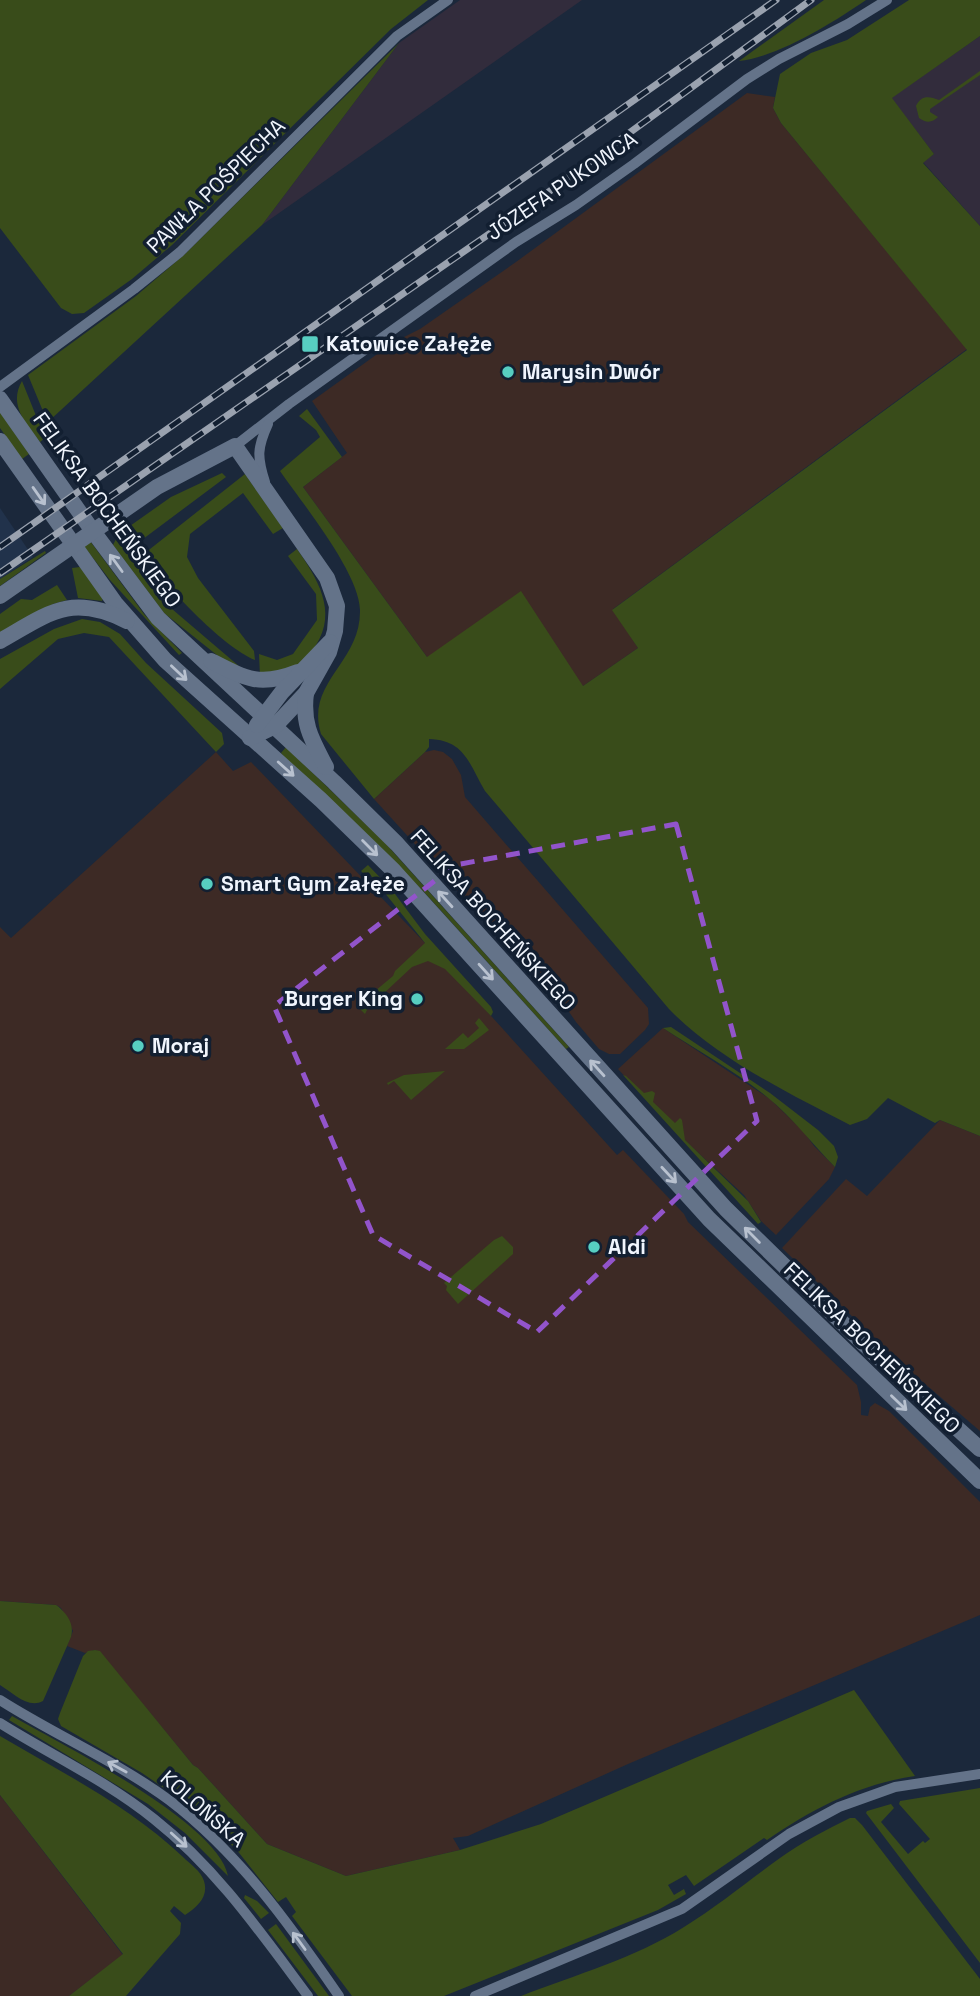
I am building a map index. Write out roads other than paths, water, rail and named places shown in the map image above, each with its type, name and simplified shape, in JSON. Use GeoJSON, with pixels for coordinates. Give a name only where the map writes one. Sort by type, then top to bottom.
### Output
{"type":"FeatureCollection","features":[{"type":"Feature","properties":{"kind":"main road","name":"FELIKSA BOCHEŃSKIEGO"},"geometry":{"type":"LineString","coordinates":[[0,399],[158,618],[269,720],[397,844],[726,1209],[862,1342],[980,1449]]}},
{"type":"Feature","properties":{"kind":"main road","name":"FELIKSA BOCHEŃSKIEGO"},"geometry":{"type":"LineString","coordinates":[[0,440],[132,624],[166,660],[351,829],[424,902],[709,1219],[980,1481]]}},
{"type":"Feature","properties":{"kind":"main road"},"geometry":{"type":"LineString","coordinates":[[235,446],[333,591],[338,619],[325,662],[306,693],[269,720],[250,738]]}},
{"type":"Feature","properties":{"kind":"main road","name":"JÓZEFA PUKOWCA"},"geometry":{"type":"LineString","coordinates":[[0,596],[158,487],[235,446]]}},
{"type":"Feature","properties":{"kind":"main road"},"geometry":{"type":"LineString","coordinates":[[0,641],[40,618],[73,607],[97,608],[132,624]]}},
{"type":"Feature","properties":{"kind":"main road"},"geometry":{"type":"LineString","coordinates":[[269,720],[300,672],[332,640]]}},
{"type":"Feature","properties":{"kind":"main road"},"geometry":{"type":"LineString","coordinates":[[196,655],[255,680],[278,680],[300,672]]}},
{"type":"Feature","properties":{"kind":"main road"},"geometry":{"type":"LineString","coordinates":[[306,693],[305,724],[334,782]]}},
{"type":"Feature","properties":{"kind":"street","name":"PAWŁA POŚPIECHA"},"geometry":{"type":"LineString","coordinates":[[0,387],[180,252],[397,36],[448,0]]}},
{"type":"Feature","properties":{"kind":"street","name":"JÓZEFA PUKOWCA"},"geometry":{"type":"LineString","coordinates":[[235,446],[289,404],[516,242],[576,205],[634,164],[747,79],[887,0]]}},
{"type":"Feature","properties":{"kind":"street"},"geometry":{"type":"LineString","coordinates":[[269,421],[260,441],[258,460],[269,495]]}},
{"type":"Feature","properties":{"kind":"street","name":"KOLOŃSKA"},"geometry":{"type":"LineString","coordinates":[[0,1700],[140,1780],[197,1824],[245,1872],[339,1996]]}},
{"type":"Feature","properties":{"kind":"street","name":"KOLOŃSKA"},"geometry":{"type":"LineString","coordinates":[[0,1723],[126,1798],[180,1840],[228,1891],[308,1996]]}},
{"type":"Feature","properties":{"kind":"street"},"geometry":{"type":"LineString","coordinates":[[475,1996],[682,1909],[779,1840],[839,1807],[895,1787],[980,1774]]}},
{"type":"Feature","properties":{"kind":"railway"},"geometry":{"type":"LineString","coordinates":[[0,547],[776,0]]}},
{"type":"Feature","properties":{"kind":"railway"},"geometry":{"type":"LineString","coordinates":[[0,573],[528,207],[811,0]]}},
{"type":"Feature","properties":{"kind":"place","name":"Katowice Załęże"},"geometry":{"type":"Point","coordinates":[310,344]}},
{"type":"Feature","properties":{"kind":"place","name":"Marysin Dwór"},"geometry":{"type":"Point","coordinates":[508,372]}},
{"type":"Feature","properties":{"kind":"place","name":"Smart Gym Załęże"},"geometry":{"type":"Point","coordinates":[207,884]}},
{"type":"Feature","properties":{"kind":"place","name":"Burger King"},"geometry":{"type":"Point","coordinates":[417,999]}},
{"type":"Feature","properties":{"kind":"place","name":"Moraj"},"geometry":{"type":"Point","coordinates":[138,1046]}},
{"type":"Feature","properties":{"kind":"place","name":"Aldi"},"geometry":{"type":"Point","coordinates":[594,1247]}}]}
